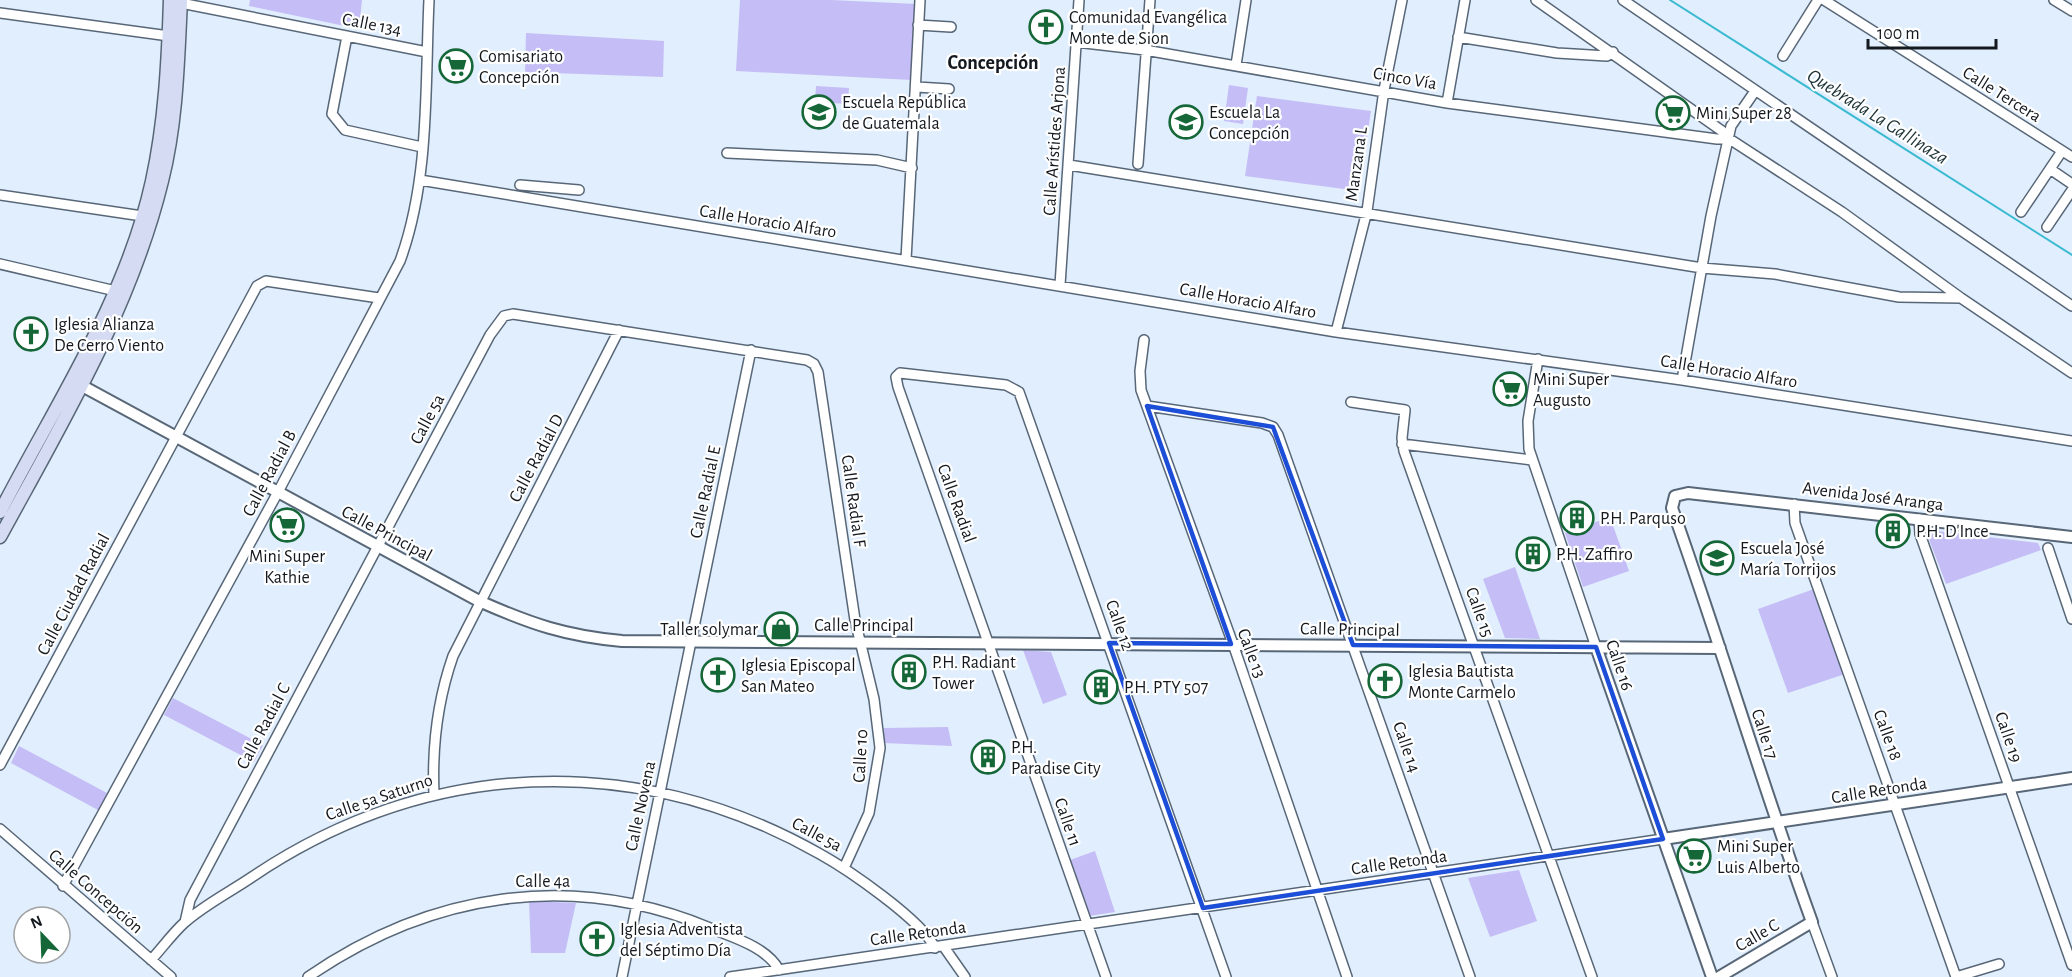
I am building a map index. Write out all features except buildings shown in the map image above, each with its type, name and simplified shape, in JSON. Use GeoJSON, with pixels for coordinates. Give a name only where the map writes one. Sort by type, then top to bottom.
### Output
{"type":"FeatureCollection","features":[{"type":"Feature","properties":{"kind":"main road"},"geometry":{"type":"LineString","coordinates":[[147,217],[161,135],[169,36],[177,1]]}},
{"type":"Feature","properties":{"kind":"main road"},"geometry":{"type":"LineString","coordinates":[[0,537],[121,293],[147,217],[162,182],[171,137],[177,1]]}},
{"type":"Feature","properties":{"kind":"main road"},"geometry":{"type":"LineString","coordinates":[[0,512],[76,382]]}},
{"type":"Feature","properties":{"kind":"street","name":"Calle Radial B"},"geometry":{"type":"LineString","coordinates":[[63,886],[278,492],[400,261],[412,227],[420,180],[429,0]]}},
{"type":"Feature","properties":{"kind":"street"},"geometry":{"type":"LineString","coordinates":[[906,260],[920,0]]}},
{"type":"Feature","properties":{"kind":"street","name":"Calle Arístides Arjona"},"geometry":{"type":"LineString","coordinates":[[1060,285],[1070,165],[1079,0]]}},
{"type":"Feature","properties":{"kind":"street"},"geometry":{"type":"LineString","coordinates":[[1138,164],[1150,0]]}},
{"type":"Feature","properties":{"kind":"street"},"geometry":{"type":"LineString","coordinates":[[1236,65],[1246,0]]}},
{"type":"Feature","properties":{"kind":"street","name":"Manzana L"},"geometry":{"type":"LineString","coordinates":[[1336,332],[1367,210],[1383,90],[1402,0]]}},
{"type":"Feature","properties":{"kind":"street"},"geometry":{"type":"LineString","coordinates":[[1447,102],[1466,0]]}},
{"type":"Feature","properties":{"kind":"street"},"geometry":{"type":"LineString","coordinates":[[1536,0],[1613,52],[1722,131],[1728,138],[1842,212],[1961,298],[2072,373]]}},
{"type":"Feature","properties":{"kind":"street"},"geometry":{"type":"LineString","coordinates":[[1623,0],[2072,306]]}},
{"type":"Feature","properties":{"kind":"street"},"geometry":{"type":"LineString","coordinates":[[1783,56],[1818,0]]}},
{"type":"Feature","properties":{"kind":"street","name":"Calle Tercera"},"geometry":{"type":"LineString","coordinates":[[1824,0],[2072,158]]}},
{"type":"Feature","properties":{"kind":"street"},"geometry":{"type":"LineString","coordinates":[[2054,0],[2072,11]]}},
{"type":"Feature","properties":{"kind":"street","name":"Calle 134"},"geometry":{"type":"LineString","coordinates":[[177,1],[427,52]]}},
{"type":"Feature","properties":{"kind":"street"},"geometry":{"type":"LineString","coordinates":[[0,13],[169,36]]}},
{"type":"Feature","properties":{"kind":"street"},"geometry":{"type":"LineString","coordinates":[[918,25],[951,27]]}},
{"type":"Feature","properties":{"kind":"street"},"geometry":{"type":"LineString","coordinates":[[347,36],[332,114],[337,124],[345,130],[422,147]]}},
{"type":"Feature","properties":{"kind":"street"},"geometry":{"type":"LineString","coordinates":[[1458,37],[1557,53],[1607,56],[1613,52]]}},
{"type":"Feature","properties":{"kind":"street","name":"Cinco Vía"},"geometry":{"type":"LineString","coordinates":[[1076,42],[1145,50],[1447,102],[1717,139],[1728,138]]}},
{"type":"Feature","properties":{"kind":"street"},"geometry":{"type":"LineString","coordinates":[[917,87],[949,89]]}},
{"type":"Feature","properties":{"kind":"street"},"geometry":{"type":"LineString","coordinates":[[1682,380],[1731,126],[1755,91]]}},
{"type":"Feature","properties":{"kind":"street"},"geometry":{"type":"LineString","coordinates":[[2021,212],[2062,151]]}},
{"type":"Feature","properties":{"kind":"street"},"geometry":{"type":"LineString","coordinates":[[727,153],[877,160],[912,168]]}},
{"type":"Feature","properties":{"kind":"street"},"geometry":{"type":"LineString","coordinates":[[1070,165],[1367,210],[1702,268],[1775,274],[1899,297],[1961,298]]}},
{"type":"Feature","properties":{"kind":"street"},"geometry":{"type":"LineString","coordinates":[[2050,169],[2072,184]]}},
{"type":"Feature","properties":{"kind":"street","name":"Calle Horacio Alfaro"},"geometry":{"type":"LineString","coordinates":[[420,180],[1336,332],[1682,380],[2072,441]]}},
{"type":"Feature","properties":{"kind":"street"},"geometry":{"type":"LineString","coordinates":[[520,185],[579,190]]}},
{"type":"Feature","properties":{"kind":"street"},"geometry":{"type":"LineString","coordinates":[[530,198],[531,186]]}},
{"type":"Feature","properties":{"kind":"street"},"geometry":{"type":"LineString","coordinates":[[2047,227],[2072,190]]}},
{"type":"Feature","properties":{"kind":"street"},"geometry":{"type":"LineString","coordinates":[[0,195],[147,217]]}},
{"type":"Feature","properties":{"kind":"street"},"geometry":{"type":"LineString","coordinates":[[0,264],[121,293]]}},
{"type":"Feature","properties":{"kind":"street","name":"Calle Ciudad Radial"},"geometry":{"type":"LineString","coordinates":[[0,765],[261,282],[379,298]]}},
{"type":"Feature","properties":{"kind":"street","name":"Calle 5a"},"geometry":{"type":"LineString","coordinates":[[378,547],[490,335],[504,316],[513,314],[619,330]]}},
{"type":"Feature","properties":{"kind":"street"},"geometry":{"type":"LineString","coordinates":[[619,330],[751,350]]}},
{"type":"Feature","properties":{"kind":"street","name":"Calle Radial D"},"geometry":{"type":"LineString","coordinates":[[434,794],[436,730],[453,656],[619,330]]}},
{"type":"Feature","properties":{"kind":"street","name":"Calle 13"},"geometry":{"type":"LineString","coordinates":[[1144,340],[1140,382],[1147,406],[1233,644],[1347,977]]}},
{"type":"Feature","properties":{"kind":"street","name":"Calle Radial F"},"geometry":{"type":"LineString","coordinates":[[751,350],[807,360],[814,364],[818,372],[855,620],[861,642]]}},
{"type":"Feature","properties":{"kind":"street","name":"Calle Radial E"},"geometry":{"type":"LineString","coordinates":[[692,641],[751,350]]}},
{"type":"Feature","properties":{"kind":"street","name":"Calle 16"},"geometry":{"type":"LineString","coordinates":[[1538,359],[1528,421],[1532,460],[1712,977]]}},
{"type":"Feature","properties":{"kind":"street","name":"Calle Radial"},"geometry":{"type":"LineString","coordinates":[[989,642],[898,387],[897,375],[905,372],[1014,388]]}},
{"type":"Feature","properties":{"kind":"street","name":"Calle Principal"},"geometry":{"type":"LineString","coordinates":[[76,382],[175,438],[479,601],[529,623],[570,635],[622,641],[1719,648]]}},
{"type":"Feature","properties":{"kind":"street","name":"Calle 12"},"geometry":{"type":"LineString","coordinates":[[1014,388],[1022,399],[1226,977]]}},
{"type":"Feature","properties":{"kind":"street","name":"Calle 15"},"geometry":{"type":"LineString","coordinates":[[1351,402],[1405,410],[1402,444],[1592,977]]}},
{"type":"Feature","properties":{"kind":"street","name":"Calle 14"},"geometry":{"type":"LineString","coordinates":[[1147,406],[1262,423],[1273,427],[1278,435],[1470,977]]}},
{"type":"Feature","properties":{"kind":"street"},"geometry":{"type":"LineString","coordinates":[[1402,444],[1532,460]]}},
{"type":"Feature","properties":{"kind":"street","name":"Avenida José Aranga"},"geometry":{"type":"LineString","coordinates":[[1673,499],[1678,495],[1688,493],[2072,537]]}},
{"type":"Feature","properties":{"kind":"street","name":"Calle 17"},"geometry":{"type":"LineString","coordinates":[[1673,499],[1672,508],[1776,822],[1832,977]]}},
{"type":"Feature","properties":{"kind":"street","name":"Calle 18"},"geometry":{"type":"LineString","coordinates":[[1794,504],[1795,523],[1956,977]]}},
{"type":"Feature","properties":{"kind":"street","name":"Calle 19"},"geometry":{"type":"LineString","coordinates":[[1919,519],[1920,534],[2072,965]]}},
{"type":"Feature","properties":{"kind":"street","name":"Calle Radial C"},"geometry":{"type":"LineString","coordinates":[[185,922],[190,900],[378,547]]}},
{"type":"Feature","properties":{"kind":"street"},"geometry":{"type":"LineString","coordinates":[[2048,548],[2072,619]]}},
{"type":"Feature","properties":{"kind":"street","name":"Calle Novena"},"geometry":{"type":"LineString","coordinates":[[622,977],[692,641]]}},
{"type":"Feature","properties":{"kind":"street","name":"Calle 10"},"geometry":{"type":"LineString","coordinates":[[844,868],[869,813],[880,748],[876,711],[861,642]]}},
{"type":"Feature","properties":{"kind":"street","name":"Calle 11"},"geometry":{"type":"LineString","coordinates":[[989,642],[1106,977]]}},
{"type":"Feature","properties":{"kind":"street","name":"Calle Retonda"},"geometry":{"type":"LineString","coordinates":[[730,977],[2072,778]]}},
{"type":"Feature","properties":{"kind":"street","name":"Calle 5a Saturno"},"geometry":{"type":"LineString","coordinates":[[151,960],[185,922],[292,850],[322,834],[383,809],[434,794],[491,785],[554,781],[611,784],[660,791]]}},
{"type":"Feature","properties":{"kind":"street","name":"Calle 5a"},"geometry":{"type":"LineString","coordinates":[[660,791],[744,816],[803,844],[844,868],[889,902],[939,947]]}},
{"type":"Feature","properties":{"kind":"street","name":"Calle Concepción"},"geometry":{"type":"LineString","coordinates":[[0,829],[63,886],[171,977]]}},
{"type":"Feature","properties":{"kind":"street","name":"Calle 4a"},"geometry":{"type":"LineString","coordinates":[[308,977],[346,951],[403,926],[463,905],[538,896],[595,899],[636,905],[694,921],[736,939],[774,961],[779,970]]}},
{"type":"Feature","properties":{"kind":"street","name":"Calle C"},"geometry":{"type":"LineString","coordinates":[[1719,977],[1812,922]]}},
{"type":"Feature","properties":{"kind":"street"},"geometry":{"type":"LineString","coordinates":[[939,947],[965,977]]}},
{"type":"Feature","properties":{"kind":"street"},"geometry":{"type":"LineString","coordinates":[[1956,977],[1999,964]]}},
{"type":"Feature","properties":{"kind":"street"},"geometry":{"type":"LineString","coordinates":[[795,968],[801,977]]}},
{"type":"Feature","properties":{"kind":"highlighted area"},"geometry":{"type":"Polygon","coordinates":[[[1147,406],[1273,427],[1353,645],[1596,647],[1663,839],[1203,908],[1109,643],[1231,644],[1147,406]]]}},
{"type":"Feature","properties":{"kind":"shaded area"},"geometry":{"type":"Polygon","coordinates":[[[250,0],[362,0],[359,29],[249,6],[250,0]]]}},
{"type":"Feature","properties":{"kind":"shaded area"},"geometry":{"type":"Polygon","coordinates":[[[740,0],[831,0],[917,4],[912,80],[736,71],[740,0]]]}},
{"type":"Feature","properties":{"kind":"shaded area"},"geometry":{"type":"Polygon","coordinates":[[[526,33],[664,41],[663,77],[525,72],[526,33]]]}},
{"type":"Feature","properties":{"kind":"shaded area"},"geometry":{"type":"Polygon","coordinates":[[[1229,85],[1248,88],[1243,124],[1224,121],[1229,85]]]}},
{"type":"Feature","properties":{"kind":"shaded area"},"geometry":{"type":"Polygon","coordinates":[[[816,86],[849,88],[848,104],[815,102],[816,86]]]}},
{"type":"Feature","properties":{"kind":"shaded area"},"geometry":{"type":"Polygon","coordinates":[[[1257,96],[1371,111],[1359,191],[1245,176],[1257,96]]]}},
{"type":"Feature","properties":{"kind":"shaded area"},"geometry":{"type":"Polygon","coordinates":[[[1610,517],[1629,571],[1583,587],[1565,533],[1610,517]]]}},
{"type":"Feature","properties":{"kind":"shaded area"},"geometry":{"type":"Polygon","coordinates":[[[1929,530],[2038,543],[2041,550],[1946,584],[1927,534],[1929,530]]]}},
{"type":"Feature","properties":{"kind":"shaded area"},"geometry":{"type":"Polygon","coordinates":[[[1515,567],[1540,639],[1505,638],[1483,579],[1515,567]]]}},
{"type":"Feature","properties":{"kind":"shaded area"},"geometry":{"type":"Polygon","coordinates":[[[1814,589],[1845,674],[1788,693],[1758,609],[1814,589]]]}},
{"type":"Feature","properties":{"kind":"shaded area"},"geometry":{"type":"Polygon","coordinates":[[[1023,650],[1051,652],[1067,695],[1043,704],[1023,650]]]}},
{"type":"Feature","properties":{"kind":"shaded area"},"geometry":{"type":"Polygon","coordinates":[[[173,698],[263,745],[254,762],[164,715],[173,698]]]}},
{"type":"Feature","properties":{"kind":"shaded area"},"geometry":{"type":"Polygon","coordinates":[[[948,727],[952,746],[884,743],[884,728],[948,727]]]}},
{"type":"Feature","properties":{"kind":"shaded area"},"geometry":{"type":"Polygon","coordinates":[[[19,746],[107,793],[98,810],[11,763],[19,746]]]}},
{"type":"Feature","properties":{"kind":"shaded area"},"geometry":{"type":"Polygon","coordinates":[[[1095,851],[1115,912],[1089,916],[1070,860],[1095,851]]]}},
{"type":"Feature","properties":{"kind":"shaded area"},"geometry":{"type":"Polygon","coordinates":[[[1519,870],[1537,921],[1490,937],[1468,878],[1519,870]]]}},
{"type":"Feature","properties":{"kind":"shaded area"},"geometry":{"type":"Polygon","coordinates":[[[529,901],[576,903],[565,953],[531,953],[529,901]]]}},
{"type":"Feature","properties":{"kind":"waterway","name":"Quebrada La Gallinaza"},"geometry":{"type":"LineString","coordinates":[[1670,0],[2072,255]]}},
{"type":"Feature","properties":{"kind":"place","name":"Comunidad Evangélica Monte de Sion"},"geometry":{"type":"Point","coordinates":[1046,27]}},
{"type":"Feature","properties":{"kind":"place","name":"Comisariato Concepción"},"geometry":{"type":"Point","coordinates":[456,66]}},
{"type":"Feature","properties":{"kind":"place","name":"Escuela República de Guatemala"},"geometry":{"type":"Point","coordinates":[819,112]}},
{"type":"Feature","properties":{"kind":"place","name":"Mini Super 28"},"geometry":{"type":"Point","coordinates":[1673,113]}},
{"type":"Feature","properties":{"kind":"place","name":"Escuela La Concepción"},"geometry":{"type":"Point","coordinates":[1186,122]}},
{"type":"Feature","properties":{"kind":"place","name":"Iglesia Alianza De Cerro Viento"},"geometry":{"type":"Point","coordinates":[31,334]}},
{"type":"Feature","properties":{"kind":"place","name":"Mini Super Augusto"},"geometry":{"type":"Point","coordinates":[1510,389]}},
{"type":"Feature","properties":{"kind":"place","name":"P.H. Parquso"},"geometry":{"type":"Point","coordinates":[1577,518]}},
{"type":"Feature","properties":{"kind":"place","name":"Mini Super Kathie"},"geometry":{"type":"Point","coordinates":[287,525]}},
{"type":"Feature","properties":{"kind":"place","name":"P.H. D'Ince"},"geometry":{"type":"Point","coordinates":[1893,531]}},
{"type":"Feature","properties":{"kind":"place","name":"P.H. Zaffiro"},"geometry":{"type":"Point","coordinates":[1533,554]}},
{"type":"Feature","properties":{"kind":"place","name":"Escuela José María Torrijos"},"geometry":{"type":"Point","coordinates":[1717,558]}},
{"type":"Feature","properties":{"kind":"place","name":"Taller solymar"},"geometry":{"type":"Point","coordinates":[781,629]}},
{"type":"Feature","properties":{"kind":"place","name":"P.H. Radiant Tower"},"geometry":{"type":"Point","coordinates":[909,672]}},
{"type":"Feature","properties":{"kind":"place","name":"Iglesia Episcopal San Mateo"},"geometry":{"type":"Point","coordinates":[718,675]}},
{"type":"Feature","properties":{"kind":"place","name":"Iglesia Bautista Monte Carmelo"},"geometry":{"type":"Point","coordinates":[1385,681]}},
{"type":"Feature","properties":{"kind":"place","name":"P.H. PTY 507"},"geometry":{"type":"Point","coordinates":[1101,687]}},
{"type":"Feature","properties":{"kind":"place","name":"P.H. Paradise City"},"geometry":{"type":"Point","coordinates":[988,757]}},
{"type":"Feature","properties":{"kind":"place","name":"Mini Super Luis Alberto"},"geometry":{"type":"Point","coordinates":[1694,856]}},
{"type":"Feature","properties":{"kind":"place","name":"Iglesia Adventista del Séptimo Día"},"geometry":{"type":"Point","coordinates":[597,939]}},
{"type":"Feature","properties":{"kind":"district","name":"Concepción"},"geometry":{"type":"Point","coordinates":[993,62]}}]}
